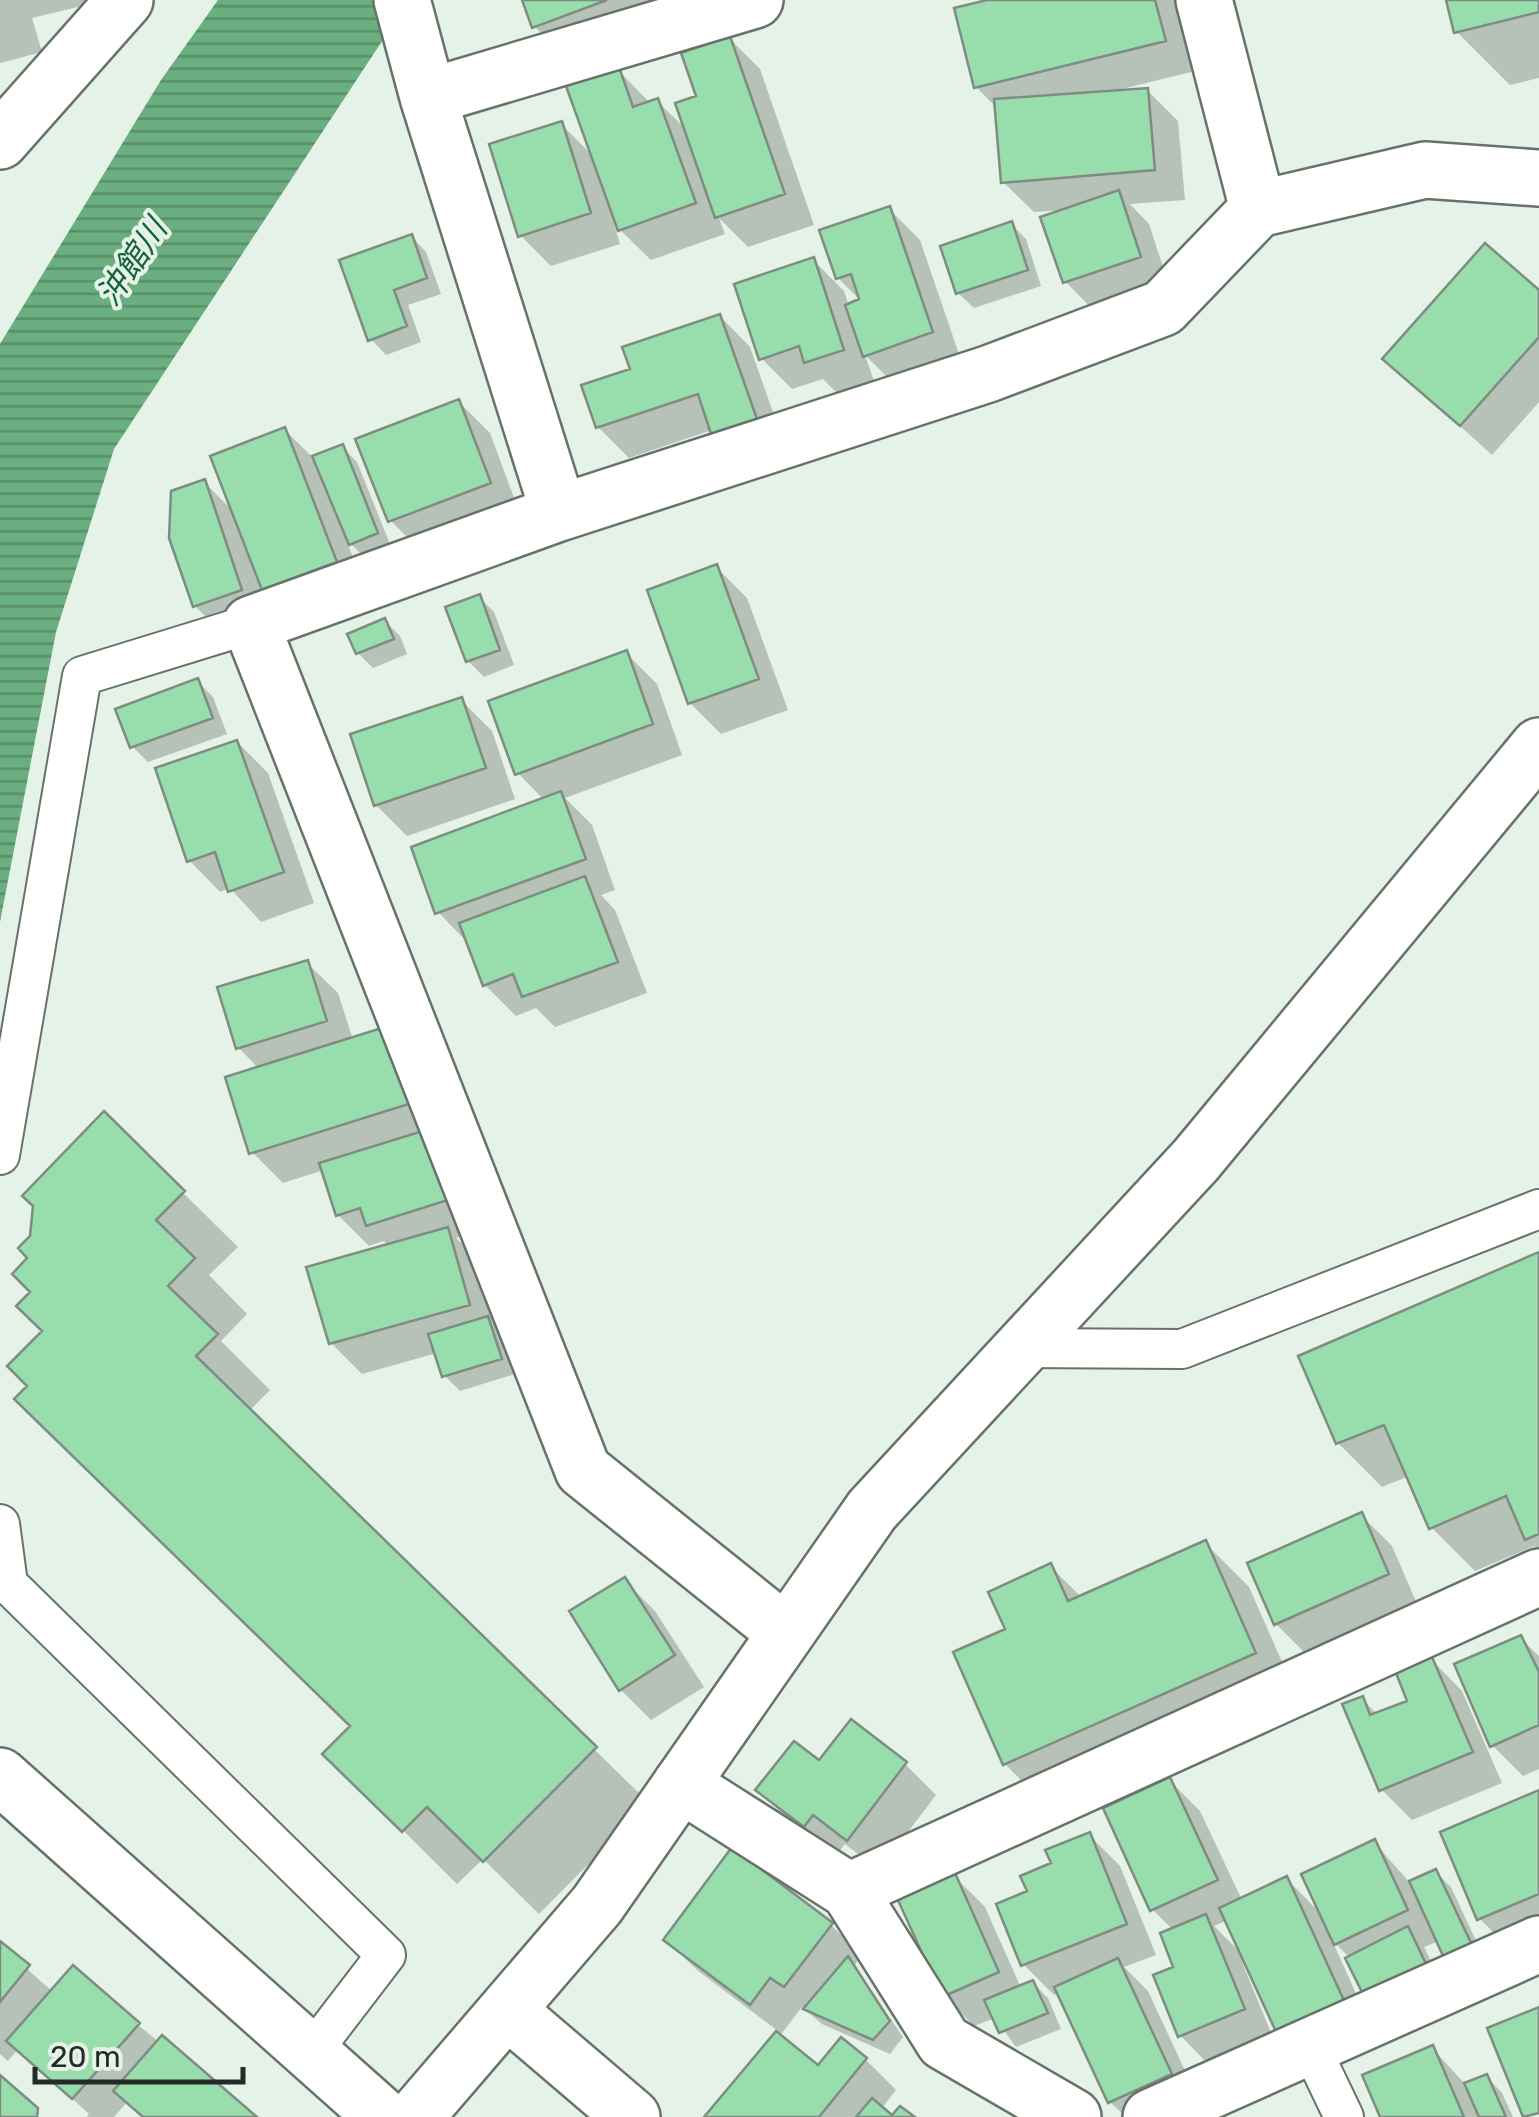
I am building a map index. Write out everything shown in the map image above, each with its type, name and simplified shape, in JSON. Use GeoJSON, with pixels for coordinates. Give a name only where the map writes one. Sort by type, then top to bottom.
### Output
{"type":"FeatureCollection","features":[{"type":"Feature","properties":{"kind":"street"},"geometry":{"type":"LineString","coordinates":[[0,142],[125,0]]}},
{"type":"Feature","properties":{"kind":"street"},"geometry":{"type":"LineString","coordinates":[[559,513],[415,48],[755,0]]}},
{"type":"Feature","properties":{"kind":"street"},"geometry":{"type":"LineString","coordinates":[[1204,0],[1258,208]]}},
{"type":"Feature","properties":{"kind":"street"},"geometry":{"type":"LineString","coordinates":[[786,1633],[583,1470],[251,624],[559,513],[988,374],[1163,308],[1258,208],[1425,170],[1539,178]]}},
{"type":"Feature","properties":{"kind":"street"},"geometry":{"type":"LineString","coordinates":[[415,2117],[597,1905],[872,1510],[1196,1160],[1539,746]]}},
{"type":"Feature","properties":{"kind":"street"},"geometry":{"type":"LineString","coordinates":[[850,1891],[1539,1578]]}},
{"type":"Feature","properties":{"kind":"street"},"geometry":{"type":"LineString","coordinates":[[0,1776],[383,2117]]}},
{"type":"Feature","properties":{"kind":"street"},"geometry":{"type":"LineString","coordinates":[[681,1784],[850,1891],[944,2042],[1074,2117]]}},
{"type":"Feature","properties":{"kind":"street"},"geometry":{"type":"LineString","coordinates":[[1151,2117],[1539,1944]]}},
{"type":"Feature","properties":{"kind":"street"},"geometry":{"type":"LineString","coordinates":[[508,2011],[632,2117]]}},
{"type":"Feature","properties":{"kind":"lane"},"geometry":{"type":"LineString","coordinates":[[0,1155],[82,676],[251,624]]}},
{"type":"Feature","properties":{"kind":"lane"},"geometry":{"type":"LineString","coordinates":[[1022,1348],[1182,1349],[1539,1209]]}},
{"type":"Feature","properties":{"kind":"lane"},"geometry":{"type":"LineString","coordinates":[[0,1524],[8,1584],[386,1955],[311,2053]]}},
{"type":"Feature","properties":{"kind":"lane"},"geometry":{"type":"LineString","coordinates":[[1310,2046],[1344,2117]]}},
{"type":"Feature","properties":{"kind":"water","name":"沖館川"},"geometry":{"type":"Polygon","coordinates":[[[218,0],[409,0],[114,449],[56,632],[0,922],[0,344],[161,80],[218,0]]]}},
{"type":"Feature","properties":{"kind":"building"},"geometry":{"type":"Polygon","coordinates":[[[522,0],[607,0],[532,28],[522,0]]]}},
{"type":"Feature","properties":{"kind":"building"},"geometry":{"type":"Polygon","coordinates":[[[987,0],[1155,0],[1166,41],[974,88],[954,8],[987,0]]]}},
{"type":"Feature","properties":{"kind":"building"},"geometry":{"type":"Polygon","coordinates":[[[1446,0],[1539,0],[1539,12],[1454,33],[1446,0]]]}},
{"type":"Feature","properties":{"kind":"building"},"geometry":{"type":"Polygon","coordinates":[[[730,36],[785,194],[715,218],[675,103],[696,96],[681,53],[730,36]]]}},
{"type":"Feature","properties":{"kind":"building"},"geometry":{"type":"Polygon","coordinates":[[[619,67],[633,107],[658,98],[696,203],[618,231],[566,86],[619,67]]]}},
{"type":"Feature","properties":{"kind":"building"},"geometry":{"type":"Polygon","coordinates":[[[1148,88],[1155,170],[1001,183],[994,99],[1148,88]]]}},
{"type":"Feature","properties":{"kind":"building"},"geometry":{"type":"Polygon","coordinates":[[[562,121],[591,213],[518,237],[489,144],[562,121]]]}},
{"type":"Feature","properties":{"kind":"building"},"geometry":{"type":"Polygon","coordinates":[[[1119,190],[1141,257],[1063,283],[1040,217],[1119,190]]]}},
{"type":"Feature","properties":{"kind":"building"},"geometry":{"type":"Polygon","coordinates":[[[890,206],[933,332],[863,357],[845,305],[859,299],[851,274],[836,279],[819,230],[890,206]]]}},
{"type":"Feature","properties":{"kind":"building"},"geometry":{"type":"Polygon","coordinates":[[[1012,221],[1028,270],[956,294],[940,246],[1012,221]]]}},
{"type":"Feature","properties":{"kind":"building"},"geometry":{"type":"Polygon","coordinates":[[[412,234],[427,278],[394,290],[407,326],[368,341],[339,260],[412,234]]]}},
{"type":"Feature","properties":{"kind":"building"},"geometry":{"type":"Polygon","coordinates":[[[1485,243],[1539,290],[1539,337],[1460,426],[1382,359],[1485,243]]]}},
{"type":"Feature","properties":{"kind":"building"},"geometry":{"type":"Polygon","coordinates":[[[814,257],[844,350],[804,363],[799,346],[759,360],[734,284],[814,257]]]}},
{"type":"Feature","properties":{"kind":"building"},"geometry":{"type":"Polygon","coordinates":[[[720,314],[757,419],[711,434],[698,394],[596,428],[581,385],[630,369],[622,347],[720,314]]]}},
{"type":"Feature","properties":{"kind":"building"},"geometry":{"type":"Polygon","coordinates":[[[459,399],[491,483],[388,522],[355,439],[459,399]]]}},
{"type":"Feature","properties":{"kind":"building"},"geometry":{"type":"Polygon","coordinates":[[[285,427],[337,562],[262,590],[210,456],[285,427]]]}},
{"type":"Feature","properties":{"kind":"building"},"geometry":{"type":"Polygon","coordinates":[[[343,444],[378,533],[349,545],[312,456],[343,444]]]}},
{"type":"Feature","properties":{"kind":"building"},"geometry":{"type":"Polygon","coordinates":[[[205,479],[242,590],[193,607],[169,538],[171,491],[205,479]]]}},
{"type":"Feature","properties":{"kind":"building"},"geometry":{"type":"Polygon","coordinates":[[[717,564],[759,679],[688,704],[647,590],[717,564]]]}},
{"type":"Feature","properties":{"kind":"building"},"geometry":{"type":"Polygon","coordinates":[[[480,594],[500,650],[466,662],[445,607],[480,594]]]}},
{"type":"Feature","properties":{"kind":"building"},"geometry":{"type":"Polygon","coordinates":[[[385,618],[394,639],[356,654],[347,634],[385,618]]]}},
{"type":"Feature","properties":{"kind":"building"},"geometry":{"type":"Polygon","coordinates":[[[627,650],[653,724],[515,775],[488,701],[627,650]]]}},
{"type":"Feature","properties":{"kind":"building"},"geometry":{"type":"Polygon","coordinates":[[[198,678],[213,718],[130,748],[115,709],[198,678]]]}},
{"type":"Feature","properties":{"kind":"building"},"geometry":{"type":"Polygon","coordinates":[[[462,697],[486,768],[374,806],[350,734],[462,697]]]}},
{"type":"Feature","properties":{"kind":"building"},"geometry":{"type":"Polygon","coordinates":[[[237,740],[284,872],[228,892],[215,852],[187,862],[155,768],[237,740]]]}},
{"type":"Feature","properties":{"kind":"building"},"geometry":{"type":"Polygon","coordinates":[[[561,791],[586,859],[435,914],[411,847],[561,791]]]}},
{"type":"Feature","properties":{"kind":"building"},"geometry":{"type":"Polygon","coordinates":[[[585,876],[618,962],[522,997],[513,974],[483,986],[459,923],[585,876]]]}},
{"type":"Feature","properties":{"kind":"building"},"geometry":{"type":"Polygon","coordinates":[[[308,960],[327,1021],[236,1049],[217,987],[308,960]]]}},
{"type":"Feature","properties":{"kind":"building"},"geometry":{"type":"Polygon","coordinates":[[[388,1026],[412,1103],[249,1154],[225,1077],[388,1026]]]}},
{"type":"Feature","properties":{"kind":"building"},"geometry":{"type":"Polygon","coordinates":[[[104,1111],[185,1191],[156,1220],[195,1258],[168,1286],[218,1334],[196,1356],[597,1747],[483,1862],[427,1807],[402,1832],[322,1754],[350,1726],[14,1399],[27,1386],[7,1366],[42,1331],[16,1306],[30,1292],[12,1274],[27,1258],[18,1248],[30,1236],[33,1206],[22,1196],[104,1111]]]}},
{"type":"Feature","properties":{"kind":"building"},"geometry":{"type":"Polygon","coordinates":[[[429,1129],[451,1199],[366,1226],[360,1208],[336,1216],[319,1163],[429,1129]]]}},
{"type":"Feature","properties":{"kind":"building"},"geometry":{"type":"Polygon","coordinates":[[[448,1227],[470,1305],[329,1344],[306,1267],[448,1227]]]}},
{"type":"Feature","properties":{"kind":"building"},"geometry":{"type":"Polygon","coordinates":[[[1539,1252],[1539,1534],[1525,1540],[1506,1496],[1429,1529],[1384,1425],[1336,1444],[1298,1356],[1539,1252]]]}},
{"type":"Feature","properties":{"kind":"building"},"geometry":{"type":"Polygon","coordinates":[[[488,1316],[502,1359],[442,1377],[428,1334],[488,1316]]]}},
{"type":"Feature","properties":{"kind":"building"},"geometry":{"type":"Polygon","coordinates":[[[1362,1512],[1389,1574],[1274,1625],[1247,1563],[1362,1512]]]}},
{"type":"Feature","properties":{"kind":"building"},"geometry":{"type":"Polygon","coordinates":[[[1206,1540],[1256,1653],[1003,1765],[953,1652],[1005,1629],[988,1592],[1051,1563],[1068,1601],[1206,1540]]]}},
{"type":"Feature","properties":{"kind":"building"},"geometry":{"type":"Polygon","coordinates":[[[625,1577],[675,1655],[619,1691],[569,1611],[625,1577]]]}},
{"type":"Feature","properties":{"kind":"building"},"geometry":{"type":"Polygon","coordinates":[[[1521,1635],[1539,1672],[1539,1725],[1490,1747],[1454,1664],[1521,1635]]]}},
{"type":"Feature","properties":{"kind":"building"},"geometry":{"type":"Polygon","coordinates":[[[1432,1657],[1473,1752],[1379,1791],[1342,1704],[1363,1696],[1370,1715],[1407,1701],[1396,1673],[1432,1657]]]}},
{"type":"Feature","properties":{"kind":"building"},"geometry":{"type":"Polygon","coordinates":[[[851,1719],[907,1762],[847,1841],[813,1815],[804,1827],[755,1790],[794,1741],[819,1760],[851,1719]]]}},
{"type":"Feature","properties":{"kind":"building"},"geometry":{"type":"Polygon","coordinates":[[[1170,1777],[1218,1880],[1150,1911],[1103,1808],[1170,1777]]]}},
{"type":"Feature","properties":{"kind":"building"},"geometry":{"type":"Polygon","coordinates":[[[1539,1790],[1539,1894],[1477,1920],[1440,1832],[1539,1790]]]}},
{"type":"Feature","properties":{"kind":"building"},"geometry":{"type":"Polygon","coordinates":[[[1090,1832],[1127,1924],[1021,1966],[996,1904],[1027,1891],[1020,1876],[1051,1863],[1045,1850],[1090,1832]]]}},
{"type":"Feature","properties":{"kind":"building"},"geometry":{"type":"Polygon","coordinates":[[[1375,1839],[1408,1910],[1334,1945],[1301,1874],[1375,1839]]]}},
{"type":"Feature","properties":{"kind":"building"},"geometry":{"type":"Polygon","coordinates":[[[732,1847],[833,1923],[784,1987],[770,1978],[750,2005],[663,1940],[732,1847]]]}},
{"type":"Feature","properties":{"kind":"building"},"geometry":{"type":"Polygon","coordinates":[[[1436,1869],[1472,1945],[1444,1958],[1409,1881],[1436,1869]]]}},
{"type":"Feature","properties":{"kind":"building"},"geometry":{"type":"Polygon","coordinates":[[[955,1873],[999,1972],[942,1997],[897,1898],[955,1873]]]}},
{"type":"Feature","properties":{"kind":"building"},"geometry":{"type":"Polygon","coordinates":[[[1287,1876],[1346,2005],[1278,2036],[1219,1908],[1287,1876]]]}},
{"type":"Feature","properties":{"kind":"building"},"geometry":{"type":"Polygon","coordinates":[[[1206,1914],[1245,2009],[1178,2037],[1153,1975],[1173,1967],[1160,1933],[1206,1914]]]}},
{"type":"Feature","properties":{"kind":"building"},"geometry":{"type":"Polygon","coordinates":[[[1408,1926],[1427,1966],[1364,1996],[1345,1958],[1408,1926]]]}},
{"type":"Feature","properties":{"kind":"building"},"geometry":{"type":"Polygon","coordinates":[[[0,1941],[30,1965],[0,2002],[0,1941]]]}},
{"type":"Feature","properties":{"kind":"building"},"geometry":{"type":"Polygon","coordinates":[[[848,1956],[890,2021],[873,2040],[803,2009],[848,1956]]]}},
{"type":"Feature","properties":{"kind":"building"},"geometry":{"type":"Polygon","coordinates":[[[1118,1958],[1172,2074],[1108,2103],[1054,1987],[1118,1958]]]}},
{"type":"Feature","properties":{"kind":"building"},"geometry":{"type":"Polygon","coordinates":[[[73,1965],[140,2023],[72,2099],[6,2041],[73,1965]]]}},
{"type":"Feature","properties":{"kind":"building"},"geometry":{"type":"Polygon","coordinates":[[[1033,1980],[1048,2013],[999,2033],[984,2000],[1033,1980]]]}},
{"type":"Feature","properties":{"kind":"building"},"geometry":{"type":"Polygon","coordinates":[[[1539,2007],[1539,2113],[1523,2117],[1487,2028],[1539,2007]]]}},
{"type":"Feature","properties":{"kind":"building"},"geometry":{"type":"Polygon","coordinates":[[[776,2031],[818,2065],[841,2037],[867,2058],[819,2117],[704,2117],[776,2031]]]}},
{"type":"Feature","properties":{"kind":"building"},"geometry":{"type":"Polygon","coordinates":[[[162,2035],[257,2117],[143,2117],[113,2091],[162,2035]]]}},
{"type":"Feature","properties":{"kind":"building"},"geometry":{"type":"Polygon","coordinates":[[[1433,2045],[1464,2117],[1380,2117],[1362,2075],[1433,2045]]]}},
{"type":"Feature","properties":{"kind":"building"},"geometry":{"type":"Polygon","coordinates":[[[1487,2074],[1506,2117],[1479,2117],[1464,2083],[1487,2074]]]}},
{"type":"Feature","properties":{"kind":"building"},"geometry":{"type":"Polygon","coordinates":[[[0,2075],[38,2108],[37,2117],[0,2117],[0,2075]]]}},
{"type":"Feature","properties":{"kind":"building"},"geometry":{"type":"Polygon","coordinates":[[[872,2098],[892,2115],[900,2106],[915,2117],[856,2117],[872,2098]]]}}]}
